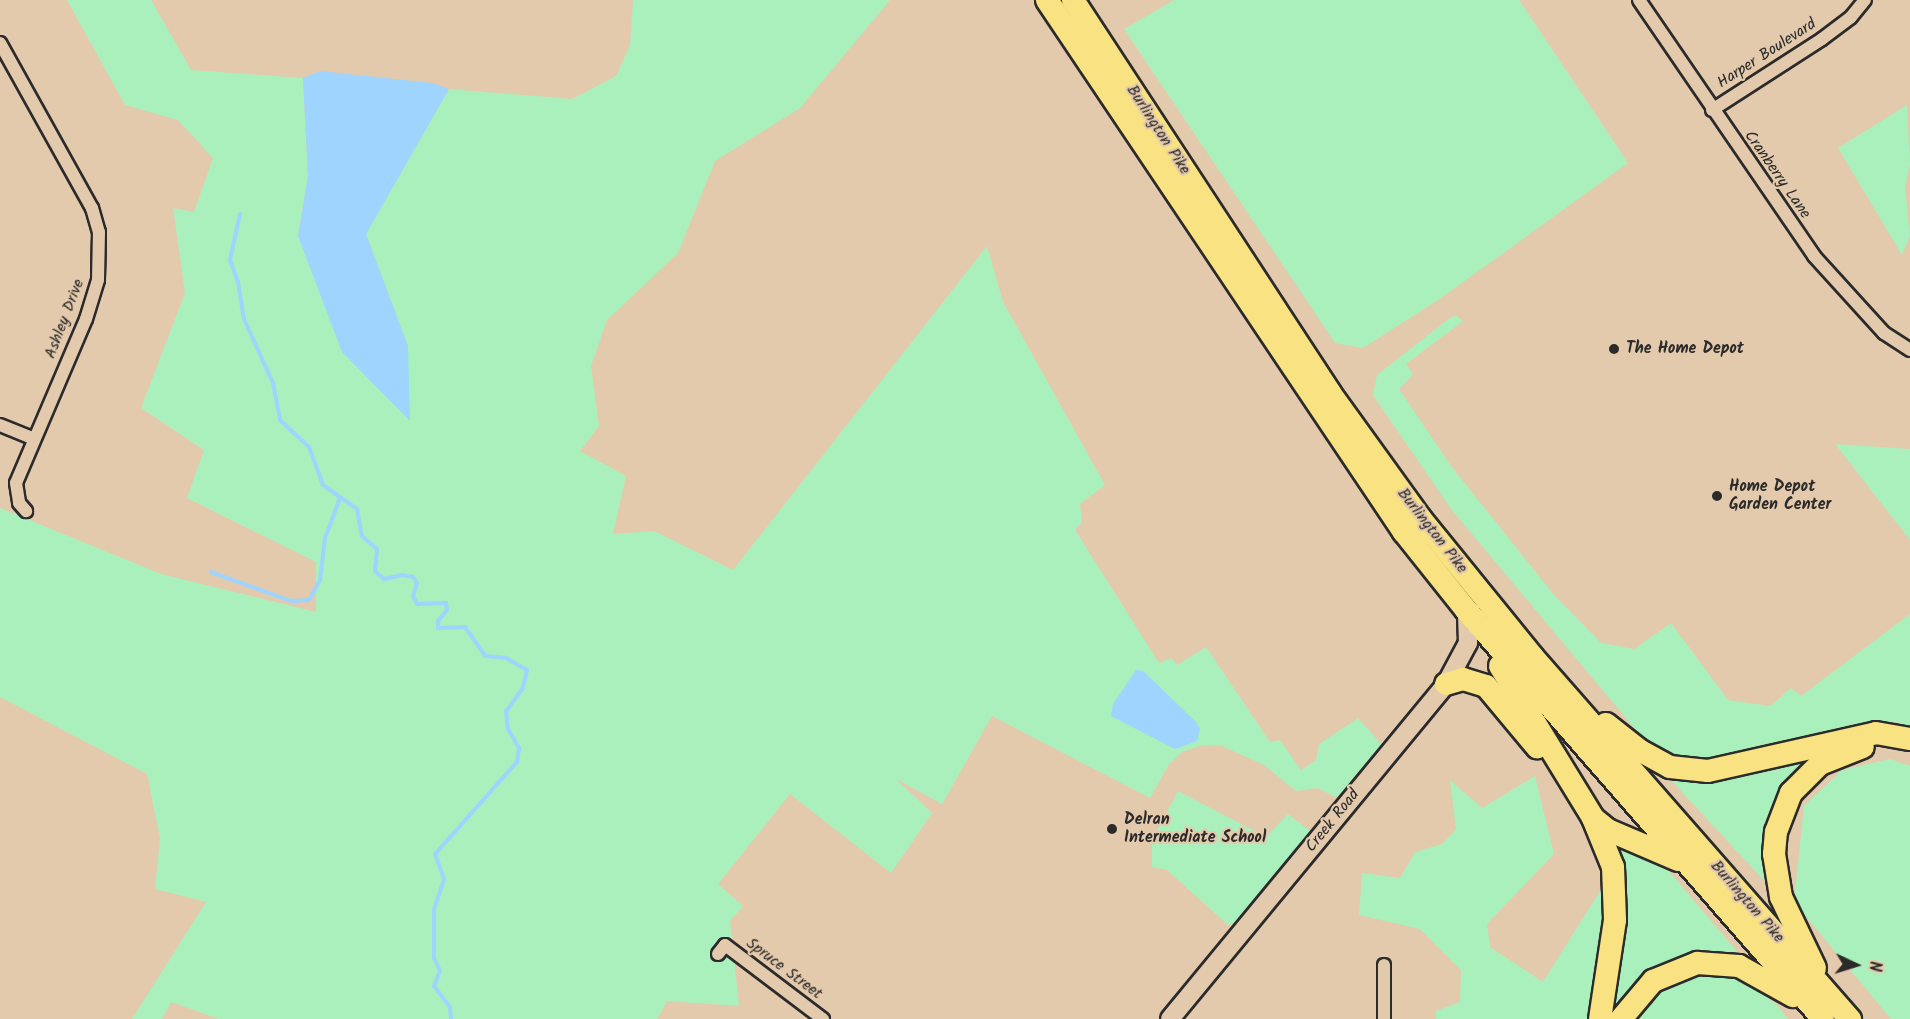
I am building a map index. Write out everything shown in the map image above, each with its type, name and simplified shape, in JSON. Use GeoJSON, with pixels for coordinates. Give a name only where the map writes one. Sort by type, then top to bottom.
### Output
{"type":"FeatureCollection","features":[{"type":"Feature","properties":{"kind":"highway","name":"Burlington Pike"},"geometry":{"type":"LineString","coordinates":[[1047,0],[1347,451],[1467,611],[1687,864],[1822,1008],[1850,1019]]}},
{"type":"Feature","properties":{"kind":"highway","name":"Burlington Pike"},"geometry":{"type":"LineString","coordinates":[[1073,0],[1346,416],[1420,518],[1822,1008]]}},
{"type":"Feature","properties":{"kind":"highway"},"geometry":{"type":"LineString","coordinates":[[1467,611],[1593,818],[1613,867],[1616,893],[1600,1019]]}},
{"type":"Feature","properties":{"kind":"highway"},"geometry":{"type":"LineString","coordinates":[[1532,656],[1602,722],[1639,750],[1670,767],[1708,771],[1876,733],[1910,739]]}},
{"type":"Feature","properties":{"kind":"highway"},"geometry":{"type":"LineString","coordinates":[[1446,684],[1463,679],[1486,686],[1576,793]]}},
{"type":"Feature","properties":{"kind":"highway"},"geometry":{"type":"LineString","coordinates":[[1822,1008],[1781,897],[1774,854],[1782,811],[1791,793],[1820,764],[1838,754],[1883,745],[1910,749]]}},
{"type":"Feature","properties":{"kind":"highway"},"geometry":{"type":"LineString","coordinates":[[1593,818],[1608,830],[1687,864]]}},
{"type":"Feature","properties":{"kind":"highway"},"geometry":{"type":"LineString","coordinates":[[1621,1019],[1653,981],[1697,963],[1739,966],[1822,1008]]}},
{"type":"Feature","properties":{"kind":"street","name":"Cranberry Lane"},"geometry":{"type":"LineString","coordinates":[[1639,0],[1712,110],[1814,256],[1884,333],[1910,350]]}},
{"type":"Feature","properties":{"kind":"street","name":"Harper Boulevard"},"geometry":{"type":"LineString","coordinates":[[1712,110],[1822,39],[1851,17],[1865,0]]}},
{"type":"Feature","properties":{"kind":"street","name":"Ashley Drive"},"geometry":{"type":"LineString","coordinates":[[0,43],[92,208],[99,232],[98,280],[89,309],[15,483],[19,503],[26,511]]}},
{"type":"Feature","properties":{"kind":"street"},"geometry":{"type":"LineString","coordinates":[[0,425],[34,439]]}},
{"type":"Feature","properties":{"kind":"street","name":"Creek Road"},"geometry":{"type":"LineString","coordinates":[[1170,1019],[1446,684],[1468,644],[1467,611]]}},
{"type":"Feature","properties":{"kind":"street","name":"Spruce Street"},"geometry":{"type":"LineString","coordinates":[[721,950],[824,1019]]}},
{"type":"Feature","properties":{"kind":"street"},"geometry":{"type":"LineString","coordinates":[[1384,965],[1384,1019]]}},
{"type":"Feature","properties":{"kind":"green space"},"geometry":{"type":"Polygon","coordinates":[[[67,0],[151,0],[191,70],[303,78],[308,176],[298,236],[408,346],[366,234],[449,89],[572,99],[616,76],[630,45],[633,0],[890,0],[800,108],[715,161],[678,253],[607,320],[591,366],[599,426],[580,451],[626,476],[613,534],[654,531],[733,570],[987,246],[1003,302],[1105,485],[1080,504],[1082,522],[1075,530],[1159,663],[1171,658],[1177,665],[1206,647],[1270,742],[1280,740],[1301,770],[1316,760],[1319,744],[1358,718],[1382,745],[1350,788],[1335,797],[1318,788],[1296,791],[1264,765],[1222,746],[1202,745],[1182,752],[1169,764],[1150,798],[992,716],[942,804],[896,779],[932,813],[891,873],[790,794],[718,884],[743,906],[730,921],[739,1006],[667,1001],[657,1019],[219,1019],[171,1002],[162,1019],[132,1019],[206,902],[155,889],[160,838],[147,774],[0,697],[0,508],[161,574],[316,612],[316,562],[187,498],[204,450],[141,408],[185,293],[173,208],[194,212],[213,158],[178,120],[125,105],[67,0]]]}},
{"type":"Feature","properties":{"kind":"green space"},"geometry":{"type":"Polygon","coordinates":[[[1174,0],[1519,0],[1628,163],[1441,298],[1363,348],[1335,343],[1124,29],[1174,0]]]}},
{"type":"Feature","properties":{"kind":"green space"},"geometry":{"type":"Polygon","coordinates":[[[1907,105],[1910,164],[1905,187],[1910,235],[1902,255],[1838,148],[1907,105]]]}},
{"type":"Feature","properties":{"kind":"green space"},"geometry":{"type":"Polygon","coordinates":[[[1457,316],[1463,321],[1406,364],[1413,374],[1399,389],[1451,466],[1554,595],[1601,643],[1634,649],[1671,623],[1728,700],[1770,706],[1791,688],[1801,696],[1910,614],[1910,727],[1896,722],[1838,729],[1716,760],[1672,759],[1646,742],[1451,509],[1373,395],[1377,375],[1451,317],[1457,316]]]}},
{"type":"Feature","properties":{"kind":"green space"},"geometry":{"type":"Polygon","coordinates":[[[1835,444],[1910,449],[1910,540],[1835,444]]]}},
{"type":"Feature","properties":{"kind":"green space"},"geometry":{"type":"Polygon","coordinates":[[[1826,749],[1783,782],[1767,829],[1769,886],[1668,777],[1741,778],[1826,749]]]}},
{"type":"Feature","properties":{"kind":"green space"},"geometry":{"type":"Polygon","coordinates":[[[1890,759],[1910,766],[1910,1019],[1891,1019],[1794,902],[1804,806],[1842,770],[1890,759]]]}},
{"type":"Feature","properties":{"kind":"green space"},"geometry":{"type":"Polygon","coordinates":[[[1535,776],[1554,854],[1487,924],[1490,947],[1543,982],[1600,891],[1607,894],[1593,1019],[1436,1019],[1436,1011],[1460,1002],[1461,970],[1420,929],[1359,915],[1362,873],[1400,878],[1415,852],[1442,844],[1456,829],[1450,780],[1482,808],[1535,776]]]}},
{"type":"Feature","properties":{"kind":"green space"},"geometry":{"type":"Polygon","coordinates":[[[1178,791],[1266,837],[1288,814],[1309,830],[1310,834],[1239,921],[1228,925],[1167,870],[1152,867],[1152,841],[1178,791]]]}},
{"type":"Feature","properties":{"kind":"green space"},"geometry":{"type":"Polygon","coordinates":[[[1615,840],[1662,863],[1746,962],[1723,956],[1669,961],[1629,990],[1611,1019],[1615,840]]]}},
{"type":"Feature","properties":{"kind":"green space"},"geometry":{"type":"Polygon","coordinates":[[[1732,973],[1776,1004],[1788,1019],[1633,1019],[1674,979],[1732,973]]]}},
{"type":"Feature","properties":{"kind":"water"},"geometry":{"type":"Polygon","coordinates":[[[320,71],[432,83],[449,89],[366,234],[408,346],[410,421],[342,352],[298,236],[308,176],[303,78],[320,71]]]}},
{"type":"Feature","properties":{"kind":"water"},"geometry":{"type":"Polygon","coordinates":[[[1136,670],[1143,671],[1196,722],[1200,729],[1197,741],[1175,749],[1111,716],[1113,704],[1136,670]]]}},
{"type":"Feature","properties":{"kind":"waterway"},"geometry":{"type":"LineString","coordinates":[[240,214],[230,260],[238,282],[244,319],[273,383],[280,420],[309,447],[323,485],[357,509],[362,536],[377,549],[375,571],[384,579],[403,575],[413,577],[417,583],[413,596],[417,604],[446,603],[447,610],[438,621],[438,628],[465,627],[485,656],[506,658],[527,670],[523,688],[506,711],[508,729],[519,748],[517,762],[435,854],[444,879],[434,909],[434,958],[440,971],[434,986],[450,1007],[451,1019]]}},
{"type":"Feature","properties":{"kind":"waterway"},"geometry":{"type":"LineString","coordinates":[[211,572],[291,601],[309,600],[320,580],[325,538],[340,498]]}},
{"type":"Feature","properties":{"kind":"place","name":"The Home Depot"},"geometry":{"type":"Point","coordinates":[1614,349]}},
{"type":"Feature","properties":{"kind":"place","name":"Home Depot Garden Center"},"geometry":{"type":"Point","coordinates":[1717,496]}},
{"type":"Feature","properties":{"kind":"place","name":"Delran Intermediate School"},"geometry":{"type":"Point","coordinates":[1112,829]}}]}
